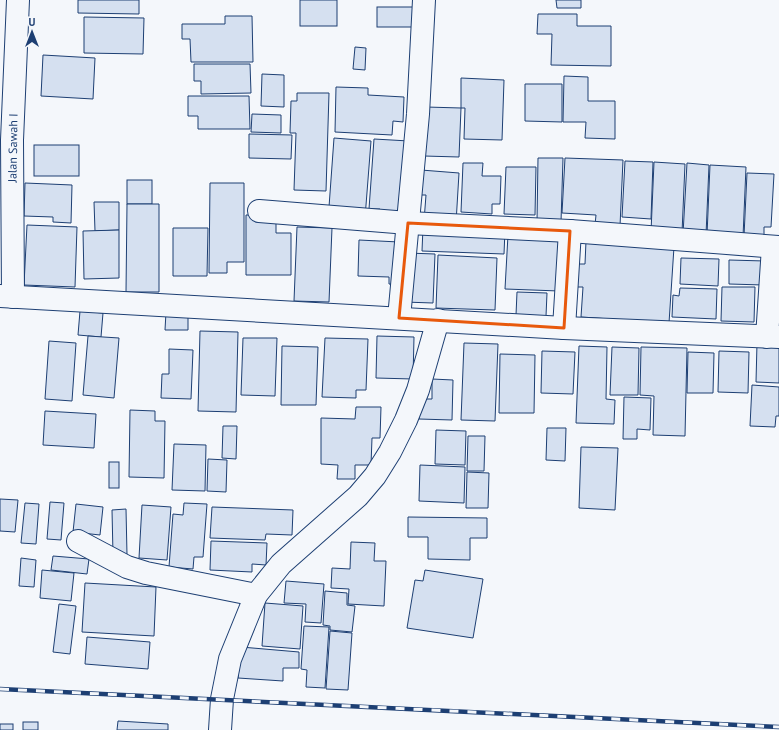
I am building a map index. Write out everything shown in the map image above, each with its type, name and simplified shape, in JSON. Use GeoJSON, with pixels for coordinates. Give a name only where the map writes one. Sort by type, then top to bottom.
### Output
{"type":"FeatureCollection","features":[{"type":"Feature","properties":{"kind":"street","name":"Jalan Sawah I"},"geometry":{"type":"LineString","coordinates":[[7,296],[18,0]]}},
{"type":"Feature","properties":{"kind":"street"},"geometry":{"type":"LineString","coordinates":[[399,318],[418,114],[424,0]]}},
{"type":"Feature","properties":{"kind":"street"},"geometry":{"type":"LineString","coordinates":[[7,296],[564,328],[773,337],[776,247],[570,231],[408,223],[259,211]]}},
{"type":"Feature","properties":{"kind":"street"},"geometry":{"type":"LineString","coordinates":[[564,328],[570,231]]}},
{"type":"Feature","properties":{"kind":"street"},"geometry":{"type":"LineString","coordinates":[[220,730],[222,699],[230,659],[256,595],[281,564],[358,496],[375,476],[390,452],[406,420],[418,390],[438,320]]}},
{"type":"Feature","properties":{"kind":"street"},"geometry":{"type":"LineString","coordinates":[[78,541],[127,568],[256,595]]}},
{"type":"Feature","properties":{"kind":"highlighted area"},"geometry":{"type":"Polygon","coordinates":[[[408,223],[570,231],[564,328],[399,318],[408,223]]]}},
{"type":"Feature","properties":{"kind":"building"},"geometry":{"type":"Polygon","coordinates":[[[78,0],[139,0],[139,14],[78,13],[78,0]]]}},
{"type":"Feature","properties":{"kind":"building"},"geometry":{"type":"Polygon","coordinates":[[[300,0],[337,0],[337,26],[300,26],[300,0]]]}},
{"type":"Feature","properties":{"kind":"building"},"geometry":{"type":"Polygon","coordinates":[[[556,0],[581,0],[581,8],[557,8],[556,0]]]}},
{"type":"Feature","properties":{"kind":"building"},"geometry":{"type":"Polygon","coordinates":[[[377,7],[416,7],[416,27],[377,27],[377,7]]]}},
{"type":"Feature","properties":{"kind":"building"},"geometry":{"type":"Polygon","coordinates":[[[538,14],[577,14],[577,26],[611,26],[611,66],[551,65],[552,34],[537,34],[538,14]]]}},
{"type":"Feature","properties":{"kind":"building"},"geometry":{"type":"Polygon","coordinates":[[[225,16],[252,16],[253,62],[191,62],[190,39],[182,39],[182,24],[225,24],[225,16]]]}},
{"type":"Feature","properties":{"kind":"building"},"geometry":{"type":"Polygon","coordinates":[[[84,17],[144,18],[143,54],[84,53],[84,17]]]}},
{"type":"Feature","properties":{"kind":"building"},"geometry":{"type":"Polygon","coordinates":[[[355,47],[366,48],[365,70],[353,69],[355,47]]]}},
{"type":"Feature","properties":{"kind":"building"},"geometry":{"type":"Polygon","coordinates":[[[43,55],[95,58],[93,99],[41,96],[43,55]]]}},
{"type":"Feature","properties":{"kind":"building"},"geometry":{"type":"Polygon","coordinates":[[[194,64],[250,64],[251,93],[201,94],[201,81],[194,81],[194,64]]]}},
{"type":"Feature","properties":{"kind":"building"},"geometry":{"type":"Polygon","coordinates":[[[262,74],[284,75],[284,107],[261,106],[262,74]]]}},
{"type":"Feature","properties":{"kind":"building"},"geometry":{"type":"Polygon","coordinates":[[[564,76],[588,77],[588,101],[615,101],[615,139],[585,138],[586,122],[563,122],[564,76]]]}},
{"type":"Feature","properties":{"kind":"building"},"geometry":{"type":"Polygon","coordinates":[[[461,78],[504,80],[502,140],[464,139],[465,108],[461,108],[461,78]]]}},
{"type":"Feature","properties":{"kind":"building"},"geometry":{"type":"Polygon","coordinates":[[[525,84],[562,84],[562,122],[525,121],[525,84]]]}},
{"type":"Feature","properties":{"kind":"building"},"geometry":{"type":"Polygon","coordinates":[[[336,87],[368,88],[368,95],[404,97],[403,122],[393,121],[392,135],[335,132],[336,87]]]}},
{"type":"Feature","properties":{"kind":"building"},"geometry":{"type":"Polygon","coordinates":[[[297,93],[329,93],[326,191],[294,190],[296,133],[290,133],[291,101],[297,101],[297,93]]]}},
{"type":"Feature","properties":{"kind":"building"},"geometry":{"type":"Polygon","coordinates":[[[188,96],[249,96],[250,129],[198,129],[198,116],[188,116],[188,96]]]}},
{"type":"Feature","properties":{"kind":"building"},"geometry":{"type":"Polygon","coordinates":[[[426,107],[461,108],[459,157],[424,156],[426,107]]]}},
{"type":"Feature","properties":{"kind":"building"},"geometry":{"type":"Polygon","coordinates":[[[252,114],[281,115],[281,133],[251,132],[252,114]]]}},
{"type":"Feature","properties":{"kind":"building"},"geometry":{"type":"Polygon","coordinates":[[[249,134],[292,135],[291,159],[249,158],[249,134]]]}},
{"type":"Feature","properties":{"kind":"building"},"geometry":{"type":"Polygon","coordinates":[[[334,138],[371,141],[365,218],[329,207],[334,138]]]}},
{"type":"Feature","properties":{"kind":"building"},"geometry":{"type":"Polygon","coordinates":[[[374,139],[409,141],[405,218],[379,217],[380,209],[369,209],[374,139]]]}},
{"type":"Feature","properties":{"kind":"building"},"geometry":{"type":"Polygon","coordinates":[[[34,145],[79,145],[79,176],[34,176],[34,145]]]}},
{"type":"Feature","properties":{"kind":"building"},"geometry":{"type":"Polygon","coordinates":[[[538,158],[563,158],[561,222],[537,222],[538,158]]]}},
{"type":"Feature","properties":{"kind":"building"},"geometry":{"type":"Polygon","coordinates":[[[565,158],[623,160],[620,226],[595,225],[596,215],[562,213],[565,158]]]}},
{"type":"Feature","properties":{"kind":"building"},"geometry":{"type":"Polygon","coordinates":[[[625,161],[653,162],[651,219],[622,217],[625,161]]]}},
{"type":"Feature","properties":{"kind":"building"},"geometry":{"type":"Polygon","coordinates":[[[654,162],[685,164],[682,233],[651,232],[654,162]]]}},
{"type":"Feature","properties":{"kind":"building"},"geometry":{"type":"Polygon","coordinates":[[[463,163],[483,163],[482,176],[501,176],[500,204],[492,204],[492,214],[461,212],[463,163]]]}},
{"type":"Feature","properties":{"kind":"building"},"geometry":{"type":"Polygon","coordinates":[[[687,163],[709,165],[706,235],[683,234],[687,163]]]}},
{"type":"Feature","properties":{"kind":"building"},"geometry":{"type":"Polygon","coordinates":[[[710,165],[746,167],[743,237],[707,235],[710,165]]]}},
{"type":"Feature","properties":{"kind":"building"},"geometry":{"type":"Polygon","coordinates":[[[506,167],[536,167],[535,215],[504,214],[506,167]]]}},
{"type":"Feature","properties":{"kind":"building"},"geometry":{"type":"Polygon","coordinates":[[[421,170],[459,173],[456,223],[424,221],[426,195],[419,195],[421,170]]]}},
{"type":"Feature","properties":{"kind":"building"},"geometry":{"type":"Polygon","coordinates":[[[747,173],[774,174],[771,227],[764,227],[764,237],[744,236],[747,173]]]}},
{"type":"Feature","properties":{"kind":"building"},"geometry":{"type":"Polygon","coordinates":[[[127,180],[152,180],[152,204],[127,204],[127,180]]]}},
{"type":"Feature","properties":{"kind":"building"},"geometry":{"type":"Polygon","coordinates":[[[25,183],[72,185],[71,223],[53,222],[53,217],[24,216],[25,183]]]}},
{"type":"Feature","properties":{"kind":"building"},"geometry":{"type":"Polygon","coordinates":[[[210,183],[244,183],[244,262],[227,262],[227,273],[209,273],[210,183]]]}},
{"type":"Feature","properties":{"kind":"building"},"geometry":{"type":"Polygon","coordinates":[[[94,202],[119,202],[119,230],[95,231],[94,202]]]}},
{"type":"Feature","properties":{"kind":"building"},"geometry":{"type":"Polygon","coordinates":[[[127,204],[159,204],[159,292],[126,292],[127,204]]]}},
{"type":"Feature","properties":{"kind":"building"},"geometry":{"type":"Polygon","coordinates":[[[246,215],[276,215],[276,233],[291,233],[291,275],[246,275],[246,215]]]}},
{"type":"Feature","properties":{"kind":"building"},"geometry":{"type":"Polygon","coordinates":[[[27,225],[77,227],[75,287],[24,285],[27,225]]]}},
{"type":"Feature","properties":{"kind":"building"},"geometry":{"type":"Polygon","coordinates":[[[297,227],[332,228],[329,302],[294,301],[297,227]]]}},
{"type":"Feature","properties":{"kind":"building"},"geometry":{"type":"Polygon","coordinates":[[[423,227],[505,230],[504,254],[422,251],[423,227]]]}},
{"type":"Feature","properties":{"kind":"building"},"geometry":{"type":"Polygon","coordinates":[[[173,228],[208,228],[207,276],[173,276],[173,228]]]}},
{"type":"Feature","properties":{"kind":"building"},"geometry":{"type":"Polygon","coordinates":[[[119,230],[119,278],[84,279],[83,231],[119,230]]]}},
{"type":"Feature","properties":{"kind":"building"},"geometry":{"type":"Polygon","coordinates":[[[508,235],[561,237],[559,291],[505,289],[508,235]]]}},
{"type":"Feature","properties":{"kind":"building"},"geometry":{"type":"Polygon","coordinates":[[[359,240],[399,242],[397,285],[389,284],[389,277],[358,276],[359,240]]]}},
{"type":"Feature","properties":{"kind":"building"},"geometry":{"type":"Polygon","coordinates":[[[586,241],[674,247],[669,323],[581,317],[583,287],[573,287],[575,264],[585,264],[586,241]]]}},
{"type":"Feature","properties":{"kind":"building"},"geometry":{"type":"Polygon","coordinates":[[[407,253],[435,254],[433,303],[404,302],[407,253]]]}},
{"type":"Feature","properties":{"kind":"building"},"geometry":{"type":"Polygon","coordinates":[[[438,255],[497,258],[495,310],[436,308],[438,255]]]}},
{"type":"Feature","properties":{"kind":"building"},"geometry":{"type":"Polygon","coordinates":[[[681,258],[719,259],[718,286],[680,284],[681,258]]]}},
{"type":"Feature","properties":{"kind":"building"},"geometry":{"type":"Polygon","coordinates":[[[729,260],[765,261],[764,285],[729,284],[729,260]]]}},
{"type":"Feature","properties":{"kind":"building"},"geometry":{"type":"Polygon","coordinates":[[[722,287],[755,287],[754,322],[721,321],[722,287]]]}},
{"type":"Feature","properties":{"kind":"building"},"geometry":{"type":"Polygon","coordinates":[[[680,288],[717,289],[716,319],[672,317],[673,295],[679,296],[680,288]]]}},
{"type":"Feature","properties":{"kind":"building"},"geometry":{"type":"Polygon","coordinates":[[[517,292],[547,293],[546,316],[516,315],[517,292]]]}},
{"type":"Feature","properties":{"kind":"building"},"geometry":{"type":"Polygon","coordinates":[[[80,311],[103,313],[101,337],[78,335],[80,311]]]}},
{"type":"Feature","properties":{"kind":"building"},"geometry":{"type":"Polygon","coordinates":[[[166,312],[188,313],[188,330],[165,330],[166,312]]]}},
{"type":"Feature","properties":{"kind":"building"},"geometry":{"type":"Polygon","coordinates":[[[200,331],[238,332],[236,412],[198,411],[200,331]]]}},
{"type":"Feature","properties":{"kind":"building"},"geometry":{"type":"Polygon","coordinates":[[[88,336],[119,338],[114,398],[83,395],[88,336]]]}},
{"type":"Feature","properties":{"kind":"building"},"geometry":{"type":"Polygon","coordinates":[[[377,336],[414,337],[413,379],[376,378],[377,336]]]}},
{"type":"Feature","properties":{"kind":"building"},"geometry":{"type":"Polygon","coordinates":[[[243,338],[277,338],[275,396],[241,395],[243,338]]]}},
{"type":"Feature","properties":{"kind":"building"},"geometry":{"type":"Polygon","coordinates":[[[325,338],[368,339],[366,390],[356,390],[356,398],[322,397],[325,338]]]}},
{"type":"Feature","properties":{"kind":"building"},"geometry":{"type":"Polygon","coordinates":[[[49,341],[76,343],[72,401],[45,399],[49,341]]]}},
{"type":"Feature","properties":{"kind":"building"},"geometry":{"type":"Polygon","coordinates":[[[464,343],[498,344],[495,421],[461,420],[464,343]]]}},
{"type":"Feature","properties":{"kind":"building"},"geometry":{"type":"Polygon","coordinates":[[[757,343],[779,344],[779,383],[756,382],[757,343]]]}},
{"type":"Feature","properties":{"kind":"building"},"geometry":{"type":"Polygon","coordinates":[[[282,346],[318,347],[316,405],[281,405],[282,346]]]}},
{"type":"Feature","properties":{"kind":"building"},"geometry":{"type":"Polygon","coordinates":[[[579,346],[607,347],[606,399],[615,400],[614,424],[576,423],[579,346]]]}},
{"type":"Feature","properties":{"kind":"building"},"geometry":{"type":"Polygon","coordinates":[[[612,347],[639,348],[638,395],[610,395],[612,347]]]}},
{"type":"Feature","properties":{"kind":"building"},"geometry":{"type":"Polygon","coordinates":[[[641,347],[687,348],[685,436],[653,435],[654,396],[640,395],[641,347]]]}},
{"type":"Feature","properties":{"kind":"building"},"geometry":{"type":"Polygon","coordinates":[[[169,349],[193,350],[191,399],[161,398],[162,374],[169,374],[169,349]]]}},
{"type":"Feature","properties":{"kind":"building"},"geometry":{"type":"Polygon","coordinates":[[[542,351],[575,352],[573,394],[541,393],[542,351]]]}},
{"type":"Feature","properties":{"kind":"building"},"geometry":{"type":"Polygon","coordinates":[[[719,351],[749,352],[748,393],[718,392],[719,351]]]}},
{"type":"Feature","properties":{"kind":"building"},"geometry":{"type":"Polygon","coordinates":[[[688,352],[714,353],[713,393],[687,393],[688,352]]]}},
{"type":"Feature","properties":{"kind":"building"},"geometry":{"type":"Polygon","coordinates":[[[500,354],[535,355],[534,413],[499,413],[500,354]]]}},
{"type":"Feature","properties":{"kind":"building"},"geometry":{"type":"Polygon","coordinates":[[[432,379],[453,380],[452,420],[419,419],[420,399],[432,399],[432,379]]]}},
{"type":"Feature","properties":{"kind":"building"},"geometry":{"type":"Polygon","coordinates":[[[752,385],[779,387],[779,416],[776,416],[775,427],[750,426],[752,385]]]}},
{"type":"Feature","properties":{"kind":"building"},"geometry":{"type":"Polygon","coordinates":[[[624,397],[651,398],[650,430],[637,429],[637,439],[623,439],[624,397]]]}},
{"type":"Feature","properties":{"kind":"building"},"geometry":{"type":"Polygon","coordinates":[[[356,407],[381,407],[380,438],[372,438],[371,465],[355,465],[355,479],[337,479],[338,465],[321,464],[321,418],[355,419],[356,407]]]}},
{"type":"Feature","properties":{"kind":"building"},"geometry":{"type":"Polygon","coordinates":[[[130,410],[155,411],[155,421],[165,421],[164,478],[129,477],[130,410]]]}},
{"type":"Feature","properties":{"kind":"building"},"geometry":{"type":"Polygon","coordinates":[[[45,411],[96,414],[94,448],[43,445],[45,411]]]}},
{"type":"Feature","properties":{"kind":"building"},"geometry":{"type":"Polygon","coordinates":[[[223,426],[237,426],[236,459],[222,458],[223,426]]]}},
{"type":"Feature","properties":{"kind":"building"},"geometry":{"type":"Polygon","coordinates":[[[547,428],[566,428],[565,461],[546,460],[547,428]]]}},
{"type":"Feature","properties":{"kind":"building"},"geometry":{"type":"Polygon","coordinates":[[[436,430],[466,431],[465,465],[435,464],[436,430]]]}},
{"type":"Feature","properties":{"kind":"building"},"geometry":{"type":"Polygon","coordinates":[[[468,436],[485,436],[484,471],[467,471],[468,436]]]}},
{"type":"Feature","properties":{"kind":"building"},"geometry":{"type":"Polygon","coordinates":[[[174,444],[206,445],[205,491],[172,490],[174,444]]]}},
{"type":"Feature","properties":{"kind":"building"},"geometry":{"type":"Polygon","coordinates":[[[581,447],[618,448],[615,510],[579,508],[581,447]]]}},
{"type":"Feature","properties":{"kind":"building"},"geometry":{"type":"Polygon","coordinates":[[[208,459],[227,460],[226,492],[207,491],[208,459]]]}},
{"type":"Feature","properties":{"kind":"building"},"geometry":{"type":"Polygon","coordinates":[[[109,462],[119,462],[119,488],[109,488],[109,462]]]}},
{"type":"Feature","properties":{"kind":"building"},"geometry":{"type":"Polygon","coordinates":[[[420,465],[465,467],[464,503],[419,501],[420,465]]]}},
{"type":"Feature","properties":{"kind":"building"},"geometry":{"type":"Polygon","coordinates":[[[467,472],[489,473],[488,508],[466,508],[467,472]]]}},
{"type":"Feature","properties":{"kind":"building"},"geometry":{"type":"Polygon","coordinates":[[[0,499],[18,500],[15,532],[0,531],[0,499]]]}},
{"type":"Feature","properties":{"kind":"building"},"geometry":{"type":"Polygon","coordinates":[[[50,502],[64,503],[61,540],[47,539],[50,502]]]}},
{"type":"Feature","properties":{"kind":"building"},"geometry":{"type":"Polygon","coordinates":[[[25,503],[39,504],[36,544],[21,543],[25,503]]]}},
{"type":"Feature","properties":{"kind":"building"},"geometry":{"type":"Polygon","coordinates":[[[184,503],[207,504],[203,557],[194,557],[193,569],[169,567],[173,514],[183,515],[184,503]]]}},
{"type":"Feature","properties":{"kind":"building"},"geometry":{"type":"Polygon","coordinates":[[[76,504],[103,507],[100,535],[73,532],[76,504]]]}},
{"type":"Feature","properties":{"kind":"building"},"geometry":{"type":"Polygon","coordinates":[[[142,505],[171,507],[167,560],[139,558],[142,505]]]}},
{"type":"Feature","properties":{"kind":"building"},"geometry":{"type":"Polygon","coordinates":[[[212,507],[293,510],[292,535],[266,534],[265,540],[210,538],[212,507]]]}},
{"type":"Feature","properties":{"kind":"building"},"geometry":{"type":"Polygon","coordinates":[[[126,509],[127,555],[113,555],[112,510],[126,509]]]}},
{"type":"Feature","properties":{"kind":"building"},"geometry":{"type":"Polygon","coordinates":[[[408,517],[487,518],[487,538],[470,538],[470,560],[428,559],[428,537],[408,537],[408,517]]]}},
{"type":"Feature","properties":{"kind":"building"},"geometry":{"type":"Polygon","coordinates":[[[211,541],[267,543],[266,565],[252,564],[252,572],[210,570],[211,541]]]}},
{"type":"Feature","properties":{"kind":"building"},"geometry":{"type":"Polygon","coordinates":[[[351,542],[375,543],[374,561],[386,561],[384,606],[348,604],[349,589],[331,588],[332,568],[350,569],[351,542]]]}},
{"type":"Feature","properties":{"kind":"building"},"geometry":{"type":"Polygon","coordinates":[[[53,556],[89,559],[87,574],[51,570],[53,556]]]}},
{"type":"Feature","properties":{"kind":"building"},"geometry":{"type":"Polygon","coordinates":[[[21,558],[36,560],[34,587],[19,586],[21,558]]]}},
{"type":"Feature","properties":{"kind":"building"},"geometry":{"type":"Polygon","coordinates":[[[42,570],[74,573],[71,601],[40,598],[42,570]]]}},
{"type":"Feature","properties":{"kind":"building"},"geometry":{"type":"Polygon","coordinates":[[[425,570],[483,579],[473,638],[407,628],[415,580],[423,581],[425,570]]]}},
{"type":"Feature","properties":{"kind":"building"},"geometry":{"type":"Polygon","coordinates":[[[286,581],[324,584],[321,623],[305,622],[306,604],[284,603],[286,581]]]}},
{"type":"Feature","properties":{"kind":"building"},"geometry":{"type":"Polygon","coordinates":[[[85,583],[156,587],[154,636],[82,632],[85,583]]]}},
{"type":"Feature","properties":{"kind":"building"},"geometry":{"type":"Polygon","coordinates":[[[325,591],[347,593],[347,605],[355,606],[352,632],[330,630],[330,626],[323,625],[325,591]]]}},
{"type":"Feature","properties":{"kind":"building"},"geometry":{"type":"Polygon","coordinates":[[[265,603],[303,606],[300,649],[262,646],[265,603]]]}},
{"type":"Feature","properties":{"kind":"building"},"geometry":{"type":"Polygon","coordinates":[[[59,604],[76,606],[70,654],[53,652],[59,604]]]}},
{"type":"Feature","properties":{"kind":"building"},"geometry":{"type":"Polygon","coordinates":[[[304,626],[329,627],[325,688],[306,687],[307,670],[301,669],[304,626]]]}},
{"type":"Feature","properties":{"kind":"building"},"geometry":{"type":"Polygon","coordinates":[[[330,631],[352,633],[348,690],[326,689],[330,631]]]}},
{"type":"Feature","properties":{"kind":"building"},"geometry":{"type":"Polygon","coordinates":[[[87,637],[150,642],[148,669],[85,664],[87,637]]]}},
{"type":"Feature","properties":{"kind":"building"},"geometry":{"type":"Polygon","coordinates":[[[241,647],[299,652],[299,668],[283,668],[283,681],[238,678],[241,647]]]}},
{"type":"Feature","properties":{"kind":"building"},"geometry":{"type":"Polygon","coordinates":[[[118,721],[168,724],[168,730],[117,730],[118,721]]]}},
{"type":"Feature","properties":{"kind":"building"},"geometry":{"type":"Polygon","coordinates":[[[23,722],[38,722],[38,730],[23,730],[23,722]]]}},
{"type":"Feature","properties":{"kind":"building"},"geometry":{"type":"Polygon","coordinates":[[[0,724],[13,724],[13,730],[0,730],[0,724]]]}},
{"type":"Feature","properties":{"kind":"railway"},"geometry":{"type":"LineString","coordinates":[[0,689],[779,727]]}}]}
